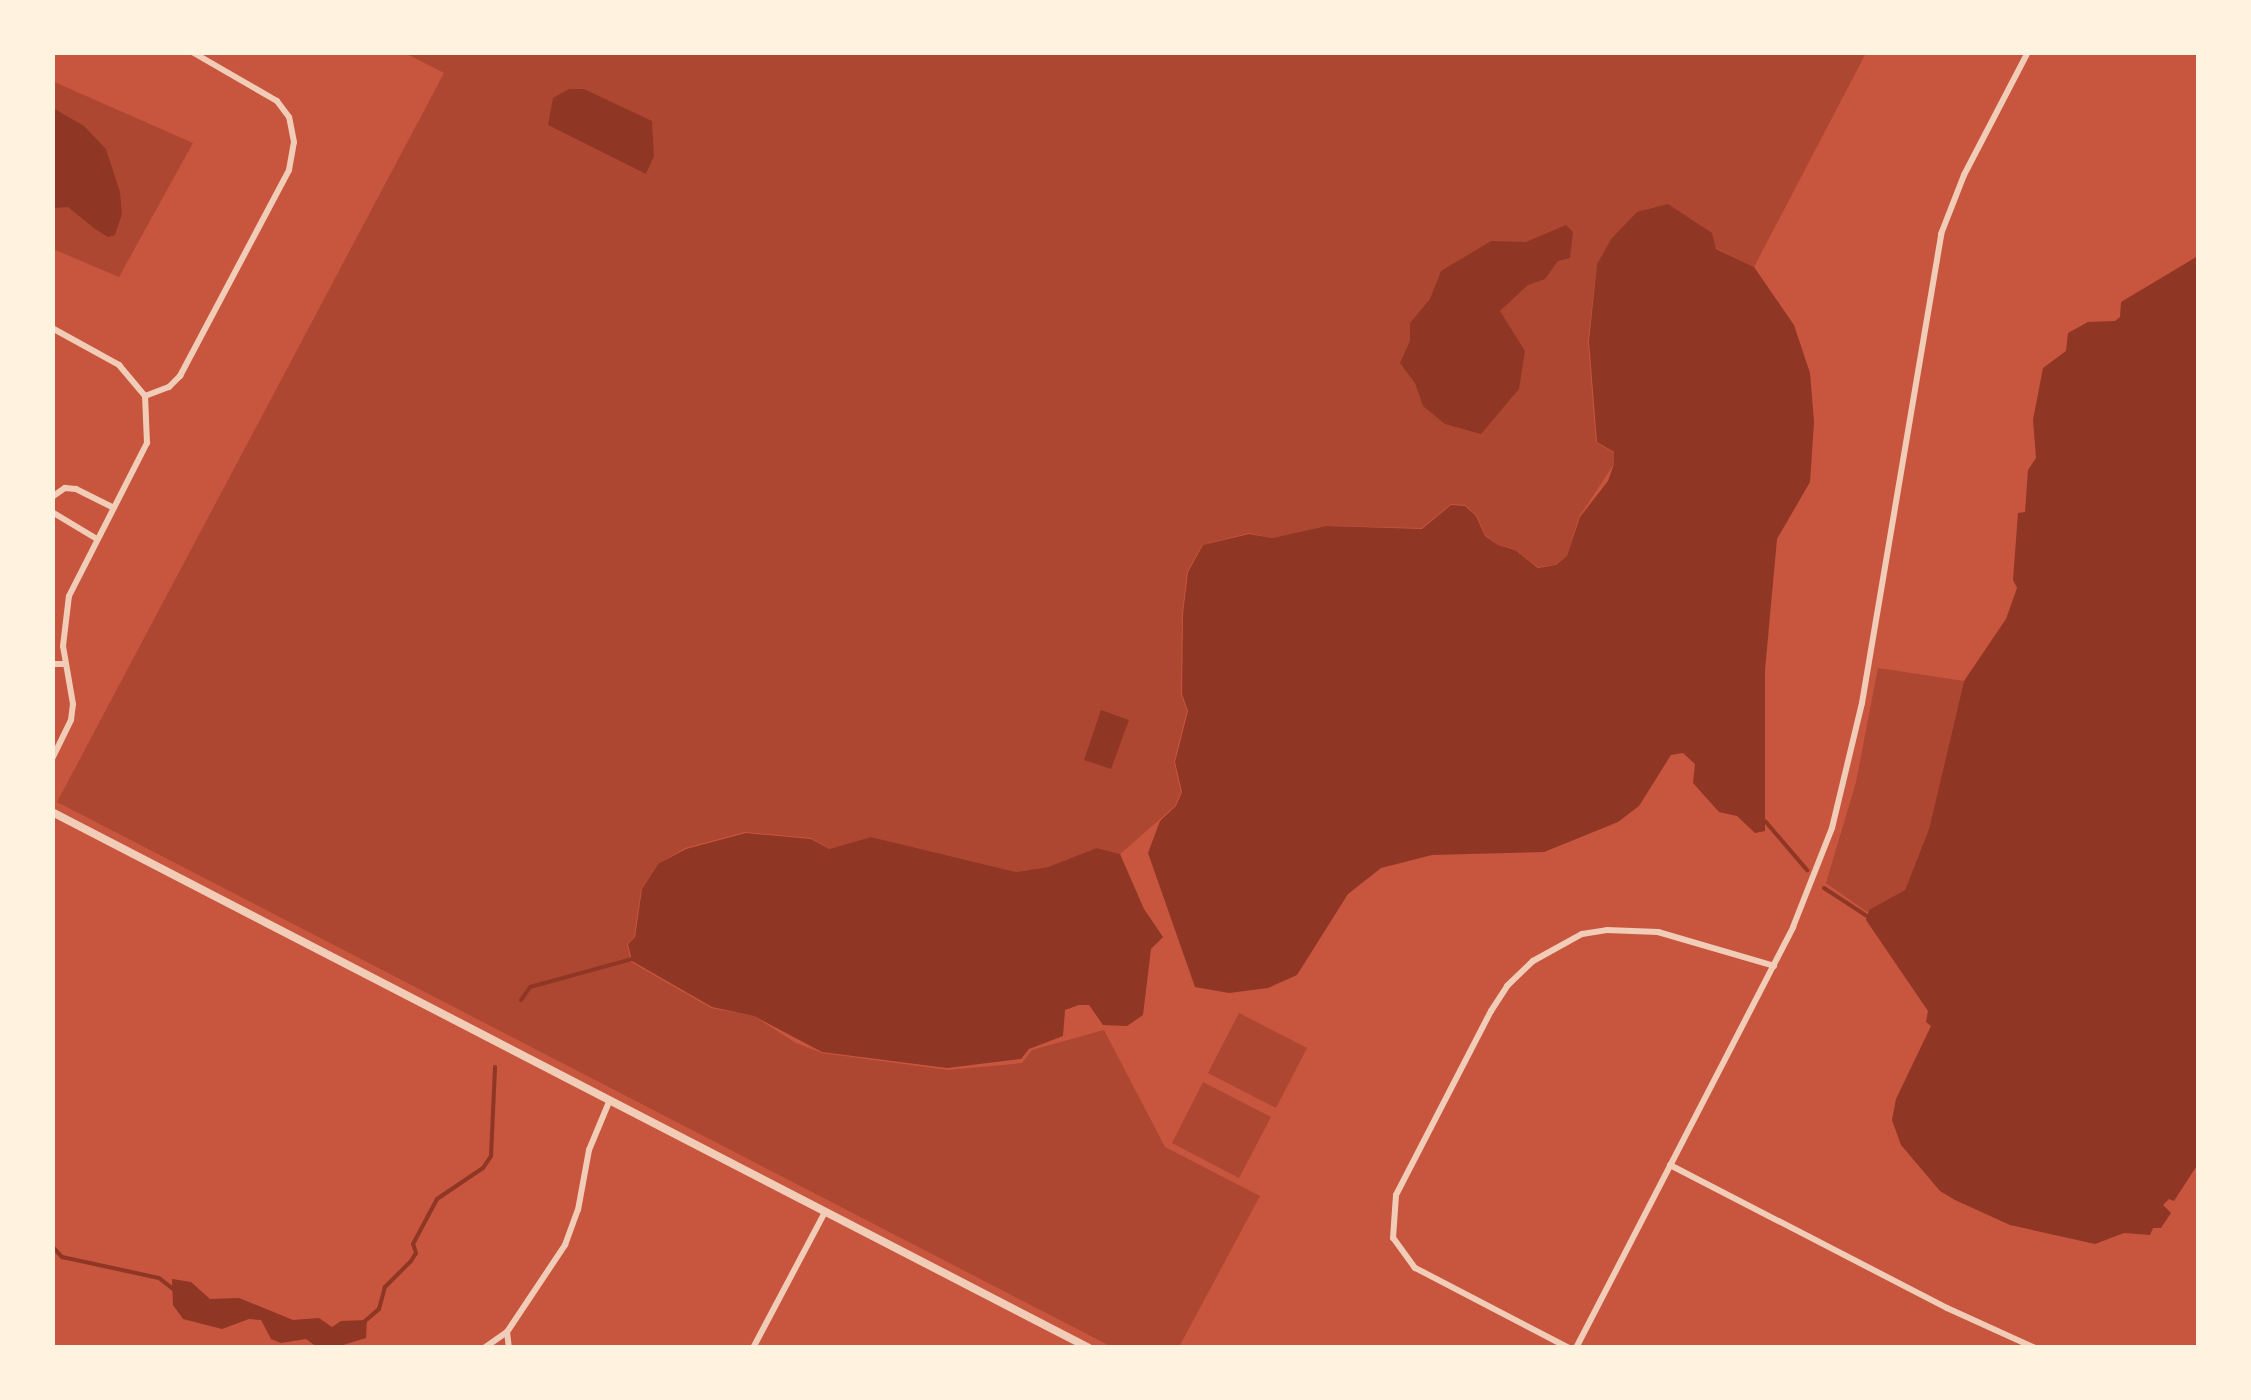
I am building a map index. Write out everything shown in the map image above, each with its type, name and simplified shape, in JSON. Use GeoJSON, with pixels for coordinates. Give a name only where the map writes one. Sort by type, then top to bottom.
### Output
{"type":"FeatureCollection","features":[{"type":"Feature","properties":{"kind":"street"},"geometry":{"type":"LineString","coordinates":[[146,396],[169,387],[180,376],[289,170],[294,142],[289,117],[277,100],[192,52]]}},
{"type":"Feature","properties":{"kind":"street"},"geometry":{"type":"LineString","coordinates":[[1774,966],[1658,932],[1621,929],[1582,934],[1545,952],[1517,975],[1491,1010],[1392,1208],[1392,1238],[1404,1256],[1415,1268],[1573,1348],[1774,966],[1814,878],[1853,752],[1941,234],[1964,176],[2028,52]]}},
{"type":"Feature","properties":{"kind":"street"},"geometry":{"type":"LineString","coordinates":[[52,328],[119,365],[146,396],[150,421],[147,443],[69,596],[65,664],[73,704],[63,740],[52,759]]}},
{"type":"Feature","properties":{"kind":"street"},"geometry":{"type":"LineString","coordinates":[[52,497],[65,488],[76,489],[114,508]]}},
{"type":"Feature","properties":{"kind":"street"},"geometry":{"type":"LineString","coordinates":[[52,512],[97,539]]}},
{"type":"Feature","properties":{"kind":"street"},"geometry":{"type":"LineString","coordinates":[[52,664],[65,664]]}},
{"type":"Feature","properties":{"kind":"street"},"geometry":{"type":"LineString","coordinates":[[52,812],[1089,1348]]}},
{"type":"Feature","properties":{"kind":"street"},"geometry":{"type":"LineString","coordinates":[[484,1348],[507,1332],[565,1244],[578,1210],[589,1150],[609,1102]]}},
{"type":"Feature","properties":{"kind":"street"},"geometry":{"type":"LineString","coordinates":[[1670,1166],[1947,1308],[2035,1348]]}},
{"type":"Feature","properties":{"kind":"street"},"geometry":{"type":"LineString","coordinates":[[753,1348],[825,1212]]}},
{"type":"Feature","properties":{"kind":"street"},"geometry":{"type":"LineString","coordinates":[[507,1332],[509,1348]]}},
{"type":"Feature","properties":{"kind":"shaded area"},"geometry":{"type":"Polygon","coordinates":[[[405,53],[1866,53],[1754,267],[1640,211],[1611,239],[1597,264],[1588,341],[1596,442],[1614,453],[1614,464],[1579,517],[1567,556],[1555,565],[1538,567],[1514,549],[1498,545],[1485,535],[1477,516],[1465,505],[1451,504],[1422,528],[1325,526],[1272,538],[1249,533],[1202,545],[1187,572],[1182,615],[1181,694],[1187,711],[1174,762],[1181,792],[1175,806],[1120,854],[1098,848],[1048,867],[1016,872],[871,837],[829,849],[811,838],[745,832],[685,848],[657,865],[641,890],[634,937],[627,944],[631,962],[711,1008],[754,1016],[796,1043],[822,1053],[948,1070],[1022,1063],[1032,1050],[1104,1030],[1165,1147],[1260,1196],[1179,1347],[1112,1347],[57,802],[444,73],[405,53]]]}},
{"type":"Feature","properties":{"kind":"shaded area"},"geometry":{"type":"Polygon","coordinates":[[[52,81],[193,143],[119,277],[53,249],[52,81]]]}},
{"type":"Feature","properties":{"kind":"shaded area"},"geometry":{"type":"Polygon","coordinates":[[[569,89],[584,89],[652,121],[654,156],[646,174],[548,125],[553,98],[569,89]]]}},
{"type":"Feature","properties":{"kind":"shaded area"},"geometry":{"type":"Polygon","coordinates":[[[53,108],[84,126],[106,149],[120,192],[122,214],[115,235],[108,237],[68,207],[53,208],[53,108]]]}},
{"type":"Feature","properties":{"kind":"shaded area"},"geometry":{"type":"Polygon","coordinates":[[[1668,204],[1712,233],[1716,249],[1754,267],[1794,325],[1810,373],[1814,422],[1810,482],[1777,539],[1765,670],[1765,831],[1755,833],[1737,816],[1719,812],[1693,783],[1695,764],[1683,753],[1671,755],[1639,806],[1618,822],[1544,852],[1432,855],[1381,868],[1348,894],[1297,975],[1268,988],[1229,993],[1195,987],[1148,853],[1160,821],[1176,806],[1182,792],[1175,762],[1188,711],[1182,694],[1183,614],[1188,572],[1203,545],[1249,534],[1272,538],[1326,526],[1422,529],[1451,505],[1465,506],[1476,516],[1485,536],[1515,550],[1538,568],[1556,565],[1567,556],[1580,517],[1608,481],[1614,464],[1614,452],[1597,442],[1589,341],[1597,264],[1611,239],[1637,212],[1668,204]]]}},
{"type":"Feature","properties":{"kind":"shaded area"},"geometry":{"type":"Polygon","coordinates":[[[1566,225],[1573,232],[1570,258],[1558,261],[1545,279],[1528,285],[1500,311],[1525,351],[1519,389],[1481,434],[1445,424],[1423,406],[1415,383],[1400,363],[1410,341],[1410,323],[1430,299],[1441,271],[1491,241],[1526,242],[1566,225]]]}},
{"type":"Feature","properties":{"kind":"shaded area"},"geometry":{"type":"Polygon","coordinates":[[[2198,256],[2198,1164],[2174,1201],[2169,1199],[2163,1205],[2171,1213],[2161,1228],[2153,1228],[2150,1235],[2124,1233],[2095,1244],[2010,1225],[1955,1200],[1940,1191],[1901,1145],[1892,1120],[1896,1099],[1931,1026],[1926,1022],[1928,1011],[1866,920],[1869,910],[1905,890],[1929,829],[1964,681],[2006,619],[2017,588],[2013,580],[2018,513],[2025,512],[2028,470],[2036,458],[2033,420],[2043,368],[2066,351],[2068,333],[2088,322],[2115,321],[2120,317],[2121,302],[2198,256]]]}},
{"type":"Feature","properties":{"kind":"shaded area"},"geometry":{"type":"Polygon","coordinates":[[[1878,668],[1964,681],[1929,829],[1905,890],[1867,912],[1826,883],[1856,782],[1878,668]]]}},
{"type":"Feature","properties":{"kind":"shaded area"},"geometry":{"type":"Polygon","coordinates":[[[1101,710],[1129,720],[1111,769],[1084,760],[1101,710]]]}},
{"type":"Feature","properties":{"kind":"shaded area"},"geometry":{"type":"Polygon","coordinates":[[[746,833],[811,839],[829,849],[871,837],[1016,872],[1048,867],[1097,848],[1120,854],[1144,909],[1163,937],[1151,949],[1143,1015],[1127,1026],[1103,1025],[1089,1005],[1079,1005],[1065,1010],[1063,1036],[1029,1049],[1021,1059],[947,1068],[822,1052],[754,1016],[712,1007],[632,961],[628,944],[635,937],[642,889],[658,864],[686,849],[746,833]]]}},
{"type":"Feature","properties":{"kind":"shaded area"},"geometry":{"type":"Polygon","coordinates":[[[1239,1013],[1307,1048],[1276,1108],[1208,1073],[1239,1013]]]}},
{"type":"Feature","properties":{"kind":"shaded area"},"geometry":{"type":"Polygon","coordinates":[[[1203,1082],[1271,1117],[1239,1178],[1172,1143],[1203,1082]]]}},
{"type":"Feature","properties":{"kind":"shaded area"},"geometry":{"type":"Polygon","coordinates":[[[172,1279],[191,1282],[210,1299],[239,1298],[293,1320],[319,1318],[332,1327],[341,1321],[367,1320],[366,1338],[337,1347],[317,1347],[306,1339],[281,1343],[271,1339],[261,1320],[249,1319],[222,1329],[183,1319],[173,1305],[172,1279]]]}},
{"type":"Feature","properties":{"kind":"waterway"},"geometry":{"type":"LineString","coordinates":[[1765,821],[1807,870]]}},
{"type":"Feature","properties":{"kind":"waterway"},"geometry":{"type":"LineString","coordinates":[[1824,888],[1867,916]]}},
{"type":"Feature","properties":{"kind":"waterway"},"geometry":{"type":"LineString","coordinates":[[521,1000],[530,987],[635,958]]}},
{"type":"Feature","properties":{"kind":"waterway"},"geometry":{"type":"LineString","coordinates":[[364,1322],[379,1309],[385,1287],[416,1253],[413,1244],[437,1199],[483,1168],[491,1156],[495,1067]]}},
{"type":"Feature","properties":{"kind":"waterway"},"geometry":{"type":"LineString","coordinates":[[52,1246],[62,1257],[159,1278],[177,1292]]}}]}
